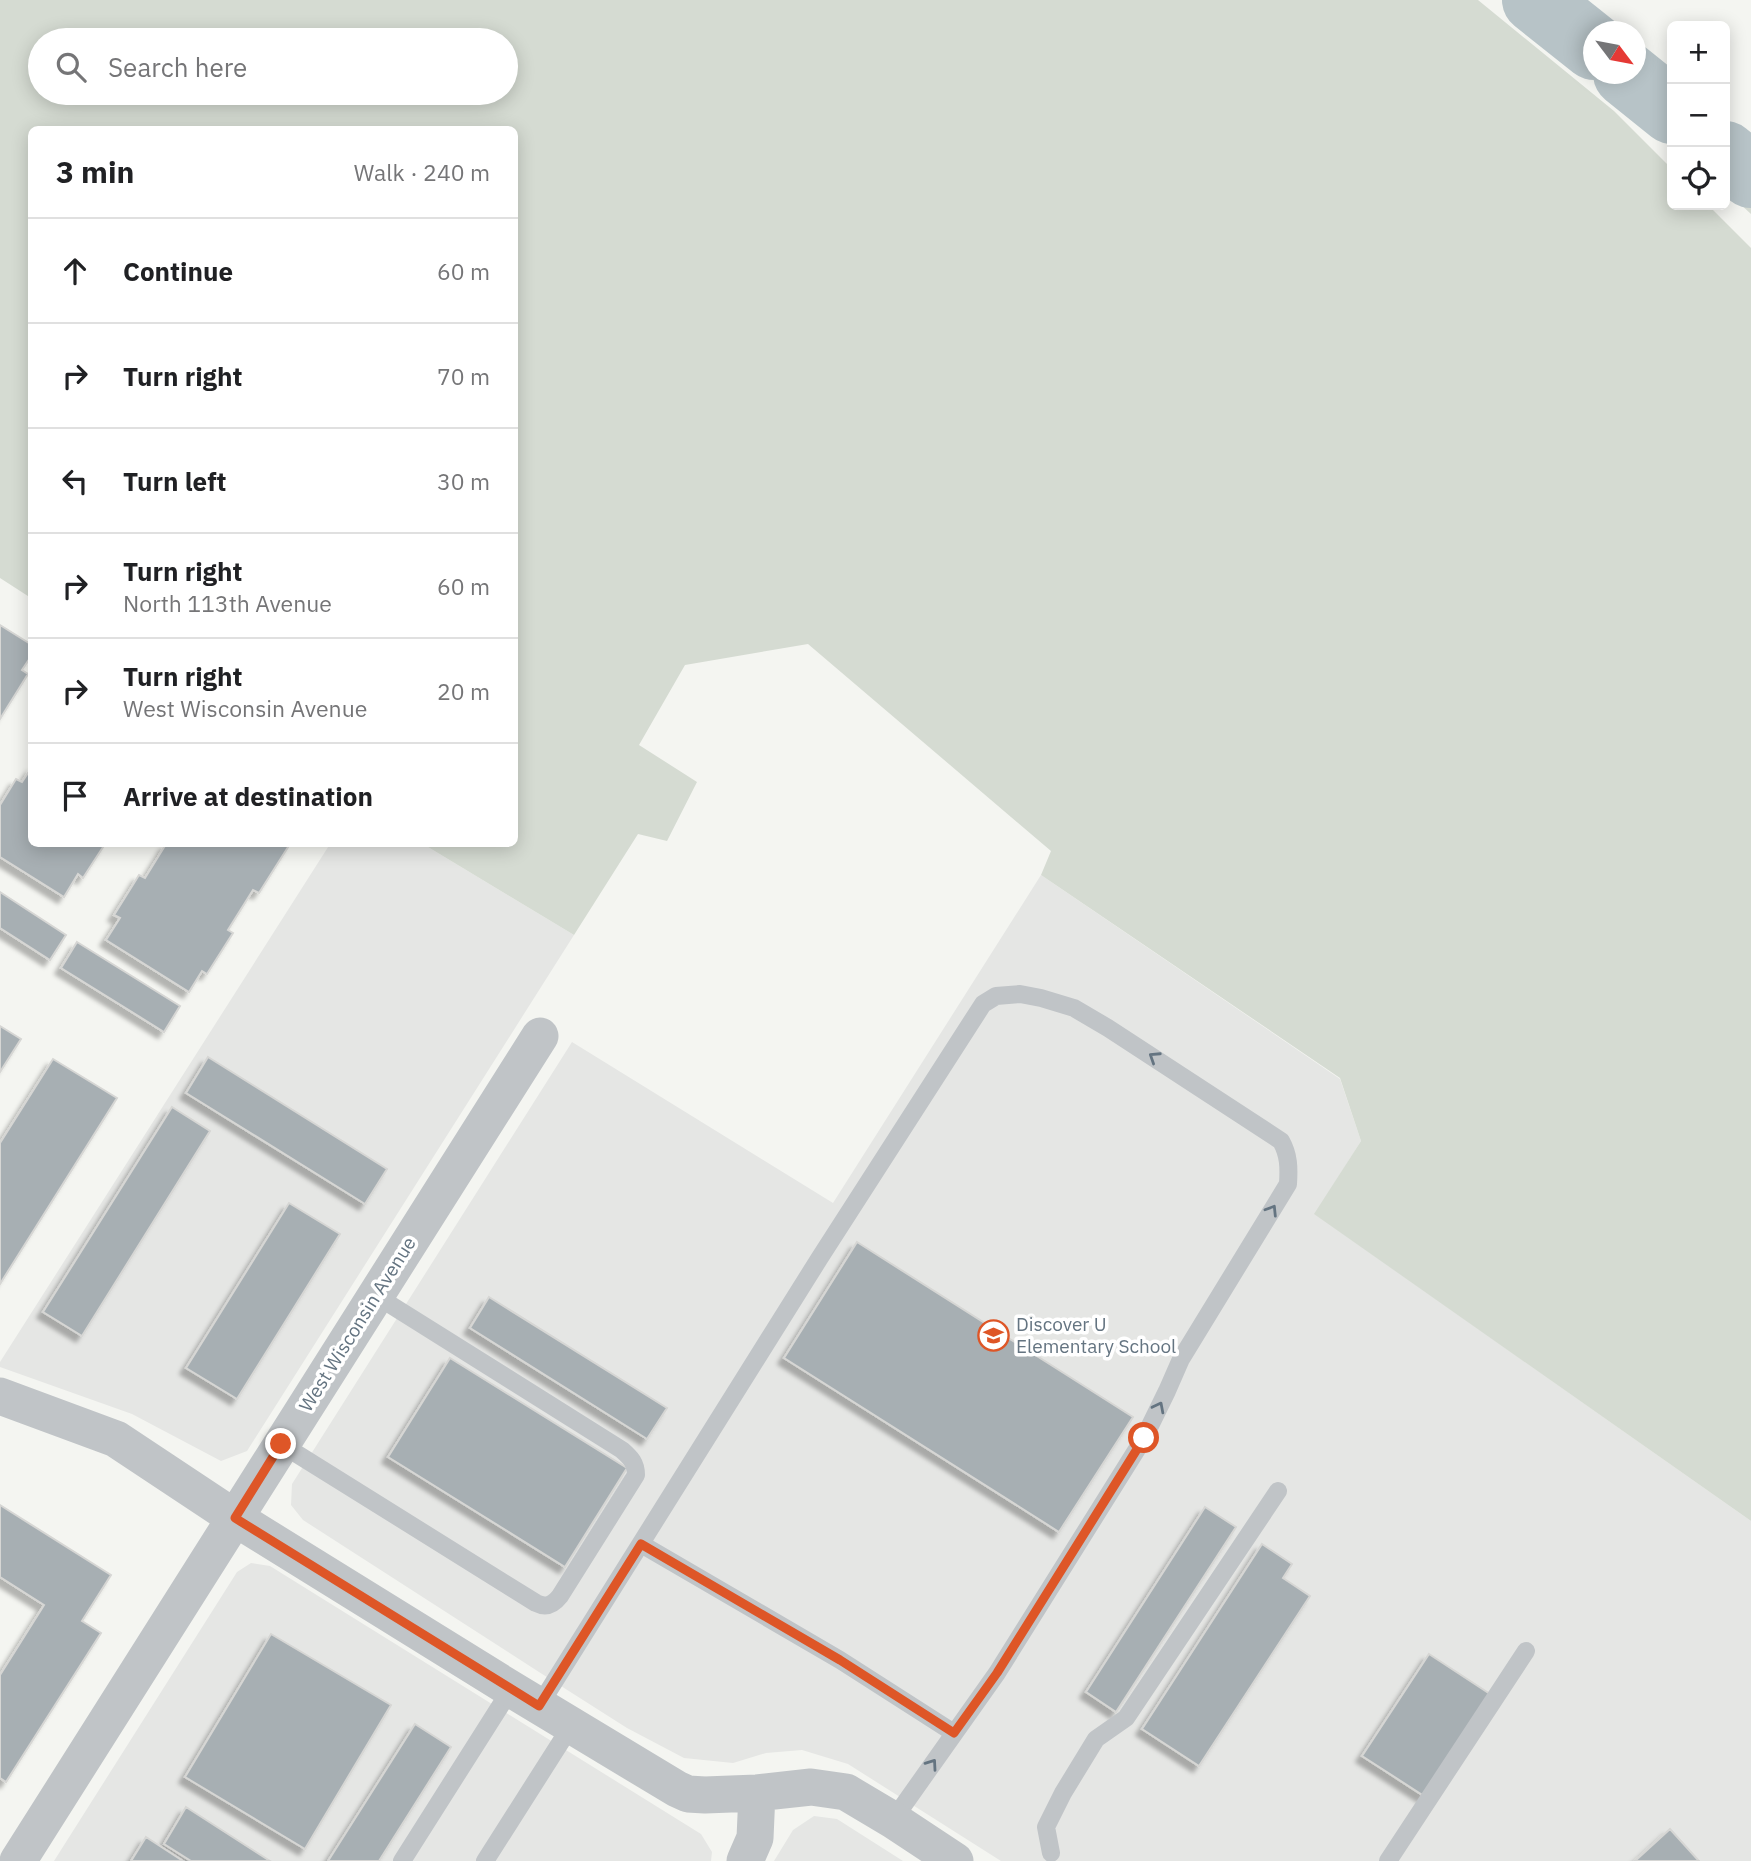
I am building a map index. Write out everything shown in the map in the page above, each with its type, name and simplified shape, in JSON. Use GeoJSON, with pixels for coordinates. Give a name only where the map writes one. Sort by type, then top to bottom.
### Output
{"type":"FeatureCollection","features":[{"type":"Feature","properties":{"kind":"street","name":"West Wisconsin Avenue"},"geometry":{"type":"LineString","coordinates":[[18,1861],[540,1036]]}},
{"type":"Feature","properties":{"kind":"street"},"geometry":{"type":"LineString","coordinates":[[0,1396],[116,1439],[235,1518],[677,1789],[688,1794],[757,1793],[811,1787],[846,1792],[955,1861]]}},
{"type":"Feature","properties":{"kind":"street"},"geometry":{"type":"LineString","coordinates":[[746,1861],[755,1838],[757,1793]]}},
{"type":"Feature","properties":{"kind":"lane"},"geometry":{"type":"LineString","coordinates":[[402,1861],[641,1544],[819,1259],[983,1004],[996,996],[1020,994],[1074,1008],[1281,1140],[1290,1168],[1288,1184],[1181,1359],[1144,1438],[997,1673],[893,1820]]}},
{"type":"Feature","properties":{"kind":"lane"},"geometry":{"type":"LineString","coordinates":[[281,1444],[536,1603],[548,1606],[557,1601],[636,1475],[636,1465],[622,1450],[375,1295]]}},
{"type":"Feature","properties":{"kind":"lane"},"geometry":{"type":"LineString","coordinates":[[1053,1858],[1046,1827],[1096,1739],[1126,1718],[1278,1491]]}},
{"type":"Feature","properties":{"kind":"lane"},"geometry":{"type":"LineString","coordinates":[[641,1544],[840,1660],[954,1733]]}},
{"type":"Feature","properties":{"kind":"lane"},"geometry":{"type":"LineString","coordinates":[[1388,1861],[1526,1651]]}},
{"type":"Feature","properties":{"kind":"lane"},"geometry":{"type":"LineString","coordinates":[[485,1861],[571,1726]]}},
{"type":"Feature","properties":{"kind":"lane"},"geometry":{"type":"LineString","coordinates":[[0,1856],[7,1861]]}},
{"type":"Feature","properties":{"kind":"shaded area"},"geometry":{"type":"Polygon","coordinates":[[[0,0],[1478,0],[1614,111],[1667,164],[1667,210],[1713,210],[1751,248],[1751,1521],[1314,1214],[1361,1141],[1340,1078],[1041,875],[1051,851],[808,644],[685,665],[639,745],[697,782],[667,841],[638,834],[574,935],[428,847],[518,847],[518,126],[28,126],[28,596],[0,578],[0,0]]]}},
{"type":"Feature","properties":{"kind":"shaded area"},"geometry":{"type":"Polygon","coordinates":[[[1730,152],[1751,171],[1751,214],[1730,195],[1730,152]]]}},
{"type":"Feature","properties":{"kind":"shaded area"},"geometry":{"type":"Polygon","coordinates":[[[328,847],[428,847],[574,935],[247,1451],[221,1461],[132,1414],[0,1367],[0,1362],[328,847]]]}},
{"type":"Feature","properties":{"kind":"shaded area"},"geometry":{"type":"Polygon","coordinates":[[[1041,875],[1340,1079],[1361,1141],[1315,1214],[1751,1521],[1751,1861],[1001,1861],[848,1764],[802,1750],[766,1753],[733,1763],[684,1758],[627,1728],[539,1672],[303,1520],[291,1505],[292,1484],[572,1042],[833,1203],[1041,875]]]}},
{"type":"Feature","properties":{"kind":"shaded area"},"geometry":{"type":"Polygon","coordinates":[[[251,1563],[270,1566],[701,1834],[712,1852],[711,1861],[54,1861],[237,1572],[251,1563]]]}},
{"type":"Feature","properties":{"kind":"shaded area"},"geometry":{"type":"Polygon","coordinates":[[[814,1816],[837,1819],[903,1861],[774,1861],[793,1830],[814,1816]]]}},
{"type":"Feature","properties":{"kind":"building"},"geometry":{"type":"Polygon","coordinates":[[[0,625],[28,642],[28,661],[22,670],[28,674],[0,719],[0,625]]]}},
{"type":"Feature","properties":{"kind":"building"},"geometry":{"type":"Polygon","coordinates":[[[28,773],[28,847],[103,847],[83,878],[78,874],[64,897],[0,857],[0,805],[16,779],[22,782],[28,773]]]}},
{"type":"Feature","properties":{"kind":"building"},"geometry":{"type":"Polygon","coordinates":[[[164,847],[288,847],[259,893],[253,890],[228,930],[233,933],[207,974],[202,971],[189,992],[106,940],[120,918],[114,915],[139,875],[145,878],[164,847]]]}},
{"type":"Feature","properties":{"kind":"building"},"geometry":{"type":"Polygon","coordinates":[[[0,892],[66,935],[50,960],[0,928],[0,892]]]}},
{"type":"Feature","properties":{"kind":"building"},"geometry":{"type":"Polygon","coordinates":[[[77,942],[180,1006],[164,1032],[61,968],[77,942]]]}},
{"type":"Feature","properties":{"kind":"building"},"geometry":{"type":"Polygon","coordinates":[[[0,1026],[21,1039],[0,1072],[0,1026]]]}},
{"type":"Feature","properties":{"kind":"building"},"geometry":{"type":"Polygon","coordinates":[[[208,1057],[387,1169],[365,1204],[186,1093],[208,1057]]]}},
{"type":"Feature","properties":{"kind":"building"},"geometry":{"type":"Polygon","coordinates":[[[53,1059],[117,1098],[0,1284],[0,1143],[53,1059]]]}},
{"type":"Feature","properties":{"kind":"building"},"geometry":{"type":"Polygon","coordinates":[[[172,1107],[210,1131],[82,1336],[43,1312],[172,1107]]]}},
{"type":"Feature","properties":{"kind":"building"},"geometry":{"type":"Polygon","coordinates":[[[289,1203],[340,1234],[237,1399],[186,1368],[289,1203]]]}},
{"type":"Feature","properties":{"kind":"building"},"geometry":{"type":"Polygon","coordinates":[[[857,1242],[1133,1417],[1059,1532],[784,1358],[857,1242]]]}},
{"type":"Feature","properties":{"kind":"building"},"geometry":{"type":"Polygon","coordinates":[[[489,1297],[667,1408],[647,1439],[470,1328],[489,1297]]]}},
{"type":"Feature","properties":{"kind":"building"},"geometry":{"type":"Polygon","coordinates":[[[450,1358],[627,1468],[565,1567],[388,1457],[450,1358]]]}},
{"type":"Feature","properties":{"kind":"building"},"geometry":{"type":"Polygon","coordinates":[[[0,1505],[111,1575],[82,1621],[101,1633],[6,1782],[0,1778],[0,1675],[44,1605],[0,1577],[0,1505]]]}},
{"type":"Feature","properties":{"kind":"building"},"geometry":{"type":"Polygon","coordinates":[[[1205,1507],[1236,1527],[1116,1712],[1086,1692],[1205,1507]]]}},
{"type":"Feature","properties":{"kind":"building"},"geometry":{"type":"Polygon","coordinates":[[[1262,1544],[1292,1564],[1283,1578],[1310,1596],[1199,1766],[1142,1729],[1262,1544]]]}},
{"type":"Feature","properties":{"kind":"building"},"geometry":{"type":"Polygon","coordinates":[[[271,1634],[391,1705],[305,1849],[185,1777],[271,1634]]]}},
{"type":"Feature","properties":{"kind":"building"},"geometry":{"type":"Polygon","coordinates":[[[1429,1654],[1490,1694],[1424,1796],[1362,1756],[1429,1654]]]}},
{"type":"Feature","properties":{"kind":"building"},"geometry":{"type":"Polygon","coordinates":[[[415,1724],[451,1747],[379,1861],[328,1861],[415,1724]]]}},
{"type":"Feature","properties":{"kind":"building"},"geometry":{"type":"Polygon","coordinates":[[[186,1807],[270,1861],[191,1861],[164,1844],[186,1807]]]}},
{"type":"Feature","properties":{"kind":"building"},"geometry":{"type":"Polygon","coordinates":[[[1670,1829],[1699,1861],[1635,1861],[1670,1829]]]}},
{"type":"Feature","properties":{"kind":"building"},"geometry":{"type":"Polygon","coordinates":[[[146,1837],[183,1861],[131,1861],[146,1837]]]}},
{"type":"Feature","properties":{"kind":"waterway"},"geometry":{"type":"LineString","coordinates":[[1535,0],[1583,38]]}},
{"type":"Feature","properties":{"kind":"waterway"},"geometry":{"type":"LineString","coordinates":[[1638,84],[1667,107]]}},
{"type":"Feature","properties":{"kind":"waterway"},"geometry":{"type":"LineString","coordinates":[[1730,158],[1751,175]]}},
{"type":"Feature","properties":{"kind":"place","name":"Discover U Elementary School"},"geometry":{"type":"Point","coordinates":[993,1335]}},
{"type":"Feature","properties":{"kind":"route"},"geometry":{"type":"LineString","coordinates":[[281,1444],[235,1518],[539,1706],[641,1544],[840,1660],[954,1733],[997,1673],[1144,1438]]}}]}
